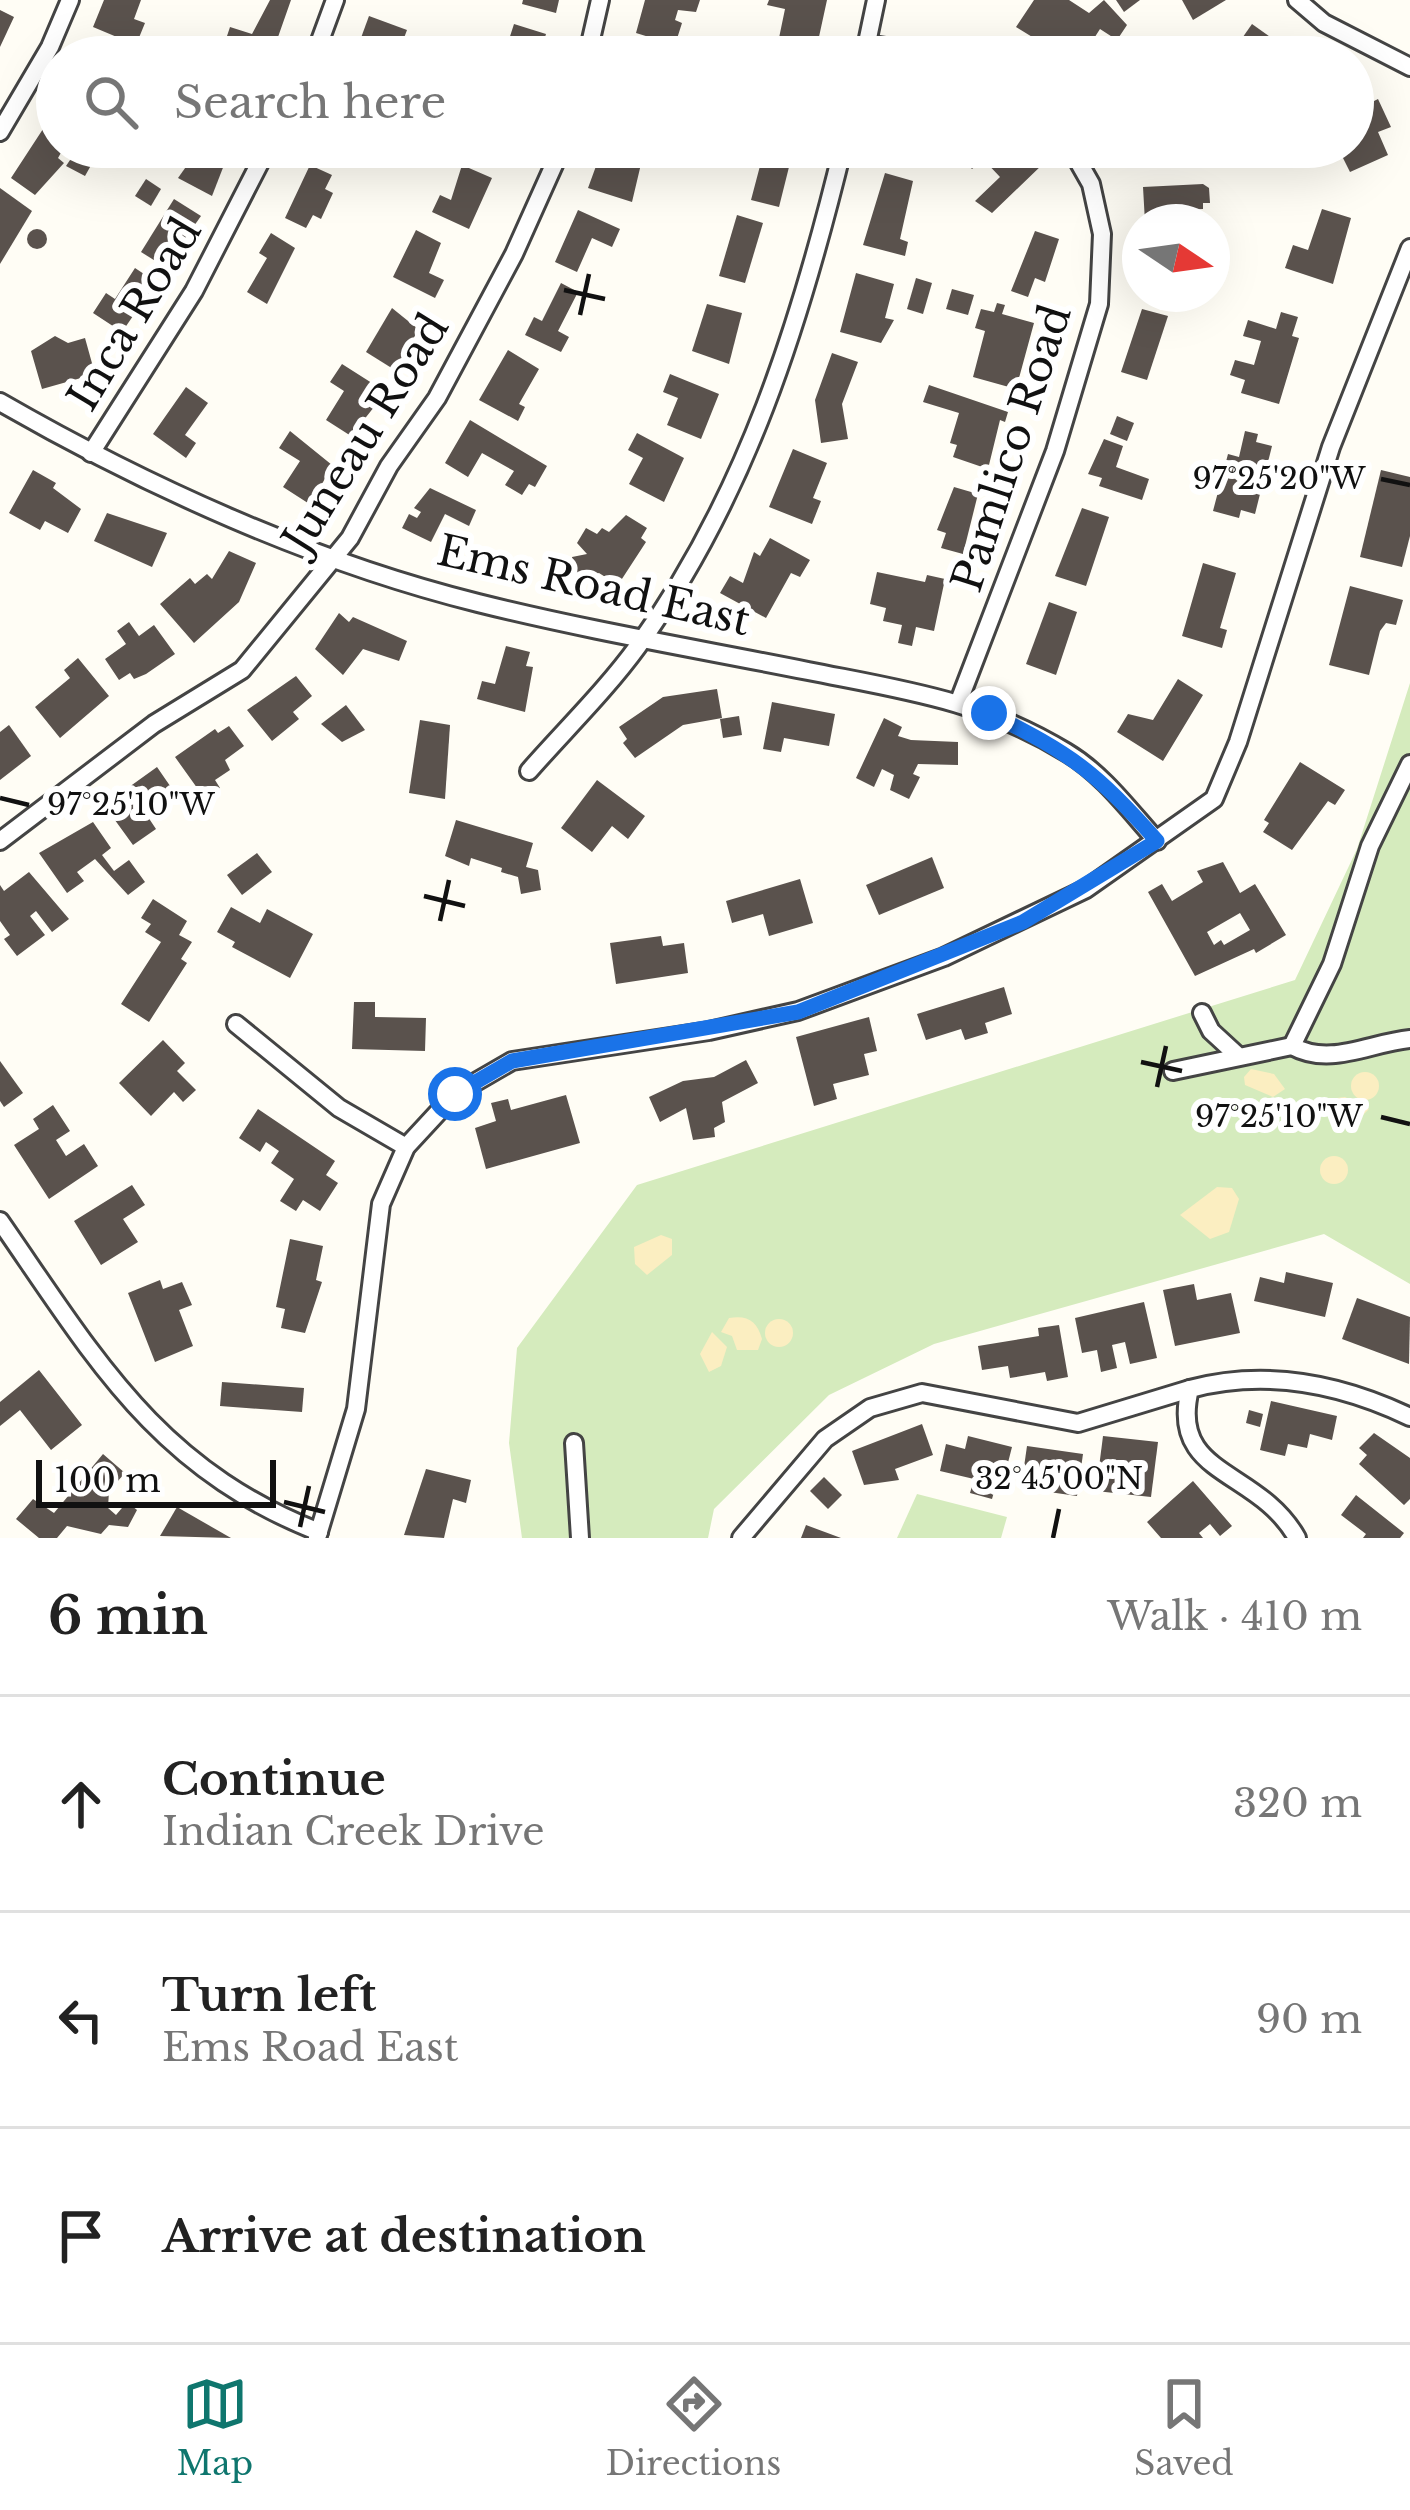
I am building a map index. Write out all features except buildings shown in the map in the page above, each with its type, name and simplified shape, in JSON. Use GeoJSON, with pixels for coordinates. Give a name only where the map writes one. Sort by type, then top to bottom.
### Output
{"type":"FeatureCollection","features":[{"type":"Feature","properties":{"kind":"street"},"geometry":{"type":"LineString","coordinates":[[55,36],[70,0]]}},
{"type":"Feature","properties":{"kind":"street"},"geometry":{"type":"LineString","coordinates":[[322,36],[335,0]]}},
{"type":"Feature","properties":{"kind":"street"},"geometry":{"type":"LineString","coordinates":[[592,36],[600,0]]}},
{"type":"Feature","properties":{"kind":"street"},"geometry":{"type":"LineString","coordinates":[[869,36],[876,0]]}},
{"type":"Feature","properties":{"kind":"street"},"geometry":{"type":"LineString","coordinates":[[1297,0],[1351,36]]}},
{"type":"Feature","properties":{"kind":"street"},"geometry":{"type":"LineString","coordinates":[[1374,48],[1410,67]]}},
{"type":"Feature","properties":{"kind":"street"},"geometry":{"type":"LineString","coordinates":[[0,132],[36,71]]}},
{"type":"Feature","properties":{"kind":"street","name":"Inca Road"},"geometry":{"type":"LineString","coordinates":[[92,453],[194,292],[257,168]]}},
{"type":"Feature","properties":{"kind":"street","name":"Juneau Road"},"geometry":{"type":"LineString","coordinates":[[0,841],[154,724],[242,670],[335,557],[437,398],[514,254],[553,168]]}},
{"type":"Feature","properties":{"kind":"street"},"geometry":{"type":"LineString","coordinates":[[529,771],[644,636],[692,562],[762,425],[814,266],[838,168]]}},
{"type":"Feature","properties":{"kind":"street","name":"Pamlico Road"},"geometry":{"type":"LineString","coordinates":[[959,701],[1055,451],[1099,304],[1102,234],[1091,184],[1082,168]]}},
{"type":"Feature","properties":{"kind":"street"},"geometry":{"type":"LineString","coordinates":[[0,1221],[110,1378],[176,1448],[240,1498],[318,1535],[360,1388],[381,1204],[406,1147],[455,1094],[512,1061],[798,1012],[1023,922],[1157,841],[1214,799],[1226,776],[1331,447],[1410,248]]}},
{"type":"Feature","properties":{"kind":"street","name":"Ems Road East"},"geometry":{"type":"LineString","coordinates":[[0,402],[92,453],[335,557],[476,603],[959,701],[1068,753],[1107,784],[1157,841]]}},
{"type":"Feature","properties":{"kind":"street"},"geometry":{"type":"LineString","coordinates":[[1292,1046],[1332,964],[1370,846],[1410,764]]}},
{"type":"Feature","properties":{"kind":"street"},"geometry":{"type":"LineString","coordinates":[[1202,1013],[1210,1031],[1236,1054]]}},
{"type":"Feature","properties":{"kind":"street"},"geometry":{"type":"LineString","coordinates":[[236,1024],[339,1108],[406,1147]]}},
{"type":"Feature","properties":{"kind":"street"},"geometry":{"type":"LineString","coordinates":[[1173,1071],[1221,1064],[1236,1054],[1292,1046],[1308,1055],[1330,1056],[1410,1039]]}},
{"type":"Feature","properties":{"kind":"street"},"geometry":{"type":"LineString","coordinates":[[741,1538],[825,1438],[870,1408],[922,1394],[1078,1424],[1217,1382],[1289,1380],[1377,1401],[1410,1417]]}},
{"type":"Feature","properties":{"kind":"street"},"geometry":{"type":"LineString","coordinates":[[1190,1389],[1184,1428],[1196,1452],[1259,1492],[1297,1538]]}},
{"type":"Feature","properties":{"kind":"street"},"geometry":{"type":"LineString","coordinates":[[574,1443],[580,1538]]}},
{"type":"Feature","properties":{"kind":"green space"},"geometry":{"type":"Polygon","coordinates":[[[1410,683],[1410,1284],[1324,1234],[934,1344],[829,1395],[714,1509],[708,1538],[522,1538],[509,1443],[517,1348],[637,1185],[1295,980],[1357,849],[1410,683]]]}},
{"type":"Feature","properties":{"kind":"green space"},"geometry":{"type":"Polygon","coordinates":[[[917,1494],[1007,1517],[1001,1538],[897,1538],[917,1494]]]}},
{"type":"Feature","properties":{"kind":"sand"},"geometry":{"type":"Polygon","coordinates":[[[1251,1069],[1274,1074],[1285,1089],[1273,1097],[1245,1085],[1244,1077],[1251,1069]]]}},
{"type":"Feature","properties":{"kind":"sand"},"geometry":{"type":"Polygon","coordinates":[[[1365,1072],[1375,1076],[1379,1086],[1375,1096],[1365,1100],[1355,1096],[1351,1086],[1355,1076],[1365,1072]]]}},
{"type":"Feature","properties":{"kind":"sand"},"geometry":{"type":"Polygon","coordinates":[[[1337,1098],[1369,1109],[1354,1124],[1339,1118],[1334,1106],[1337,1098]]]}},
{"type":"Feature","properties":{"kind":"sand"},"geometry":{"type":"Polygon","coordinates":[[[1334,1156],[1344,1160],[1348,1170],[1344,1180],[1334,1184],[1324,1180],[1320,1170],[1324,1160],[1334,1156]]]}},
{"type":"Feature","properties":{"kind":"sand"},"geometry":{"type":"Polygon","coordinates":[[[1217,1187],[1232,1188],[1239,1199],[1229,1232],[1210,1239],[1180,1215],[1217,1187]]]}},
{"type":"Feature","properties":{"kind":"sand"},"geometry":{"type":"Polygon","coordinates":[[[661,1235],[672,1239],[672,1255],[647,1275],[635,1264],[634,1247],[661,1235]]]}},
{"type":"Feature","properties":{"kind":"sand"},"geometry":{"type":"Polygon","coordinates":[[[741,1317],[754,1324],[762,1339],[758,1350],[737,1350],[732,1336],[721,1332],[729,1318],[741,1317]]]}},
{"type":"Feature","properties":{"kind":"sand"},"geometry":{"type":"Polygon","coordinates":[[[779,1319],[789,1323],[793,1333],[789,1343],[779,1347],[769,1343],[765,1333],[769,1323],[779,1319]]]}},
{"type":"Feature","properties":{"kind":"sand"},"geometry":{"type":"Polygon","coordinates":[[[712,1332],[727,1347],[721,1366],[709,1372],[700,1354],[712,1332]]]}},
{"type":"Feature","properties":{"kind":"route"},"geometry":{"type":"LineString","coordinates":[[455,1094],[512,1061],[709,1031],[798,1012],[1023,922],[1086,889],[1157,841],[1107,784],[1068,753],[989,713]]}}]}
